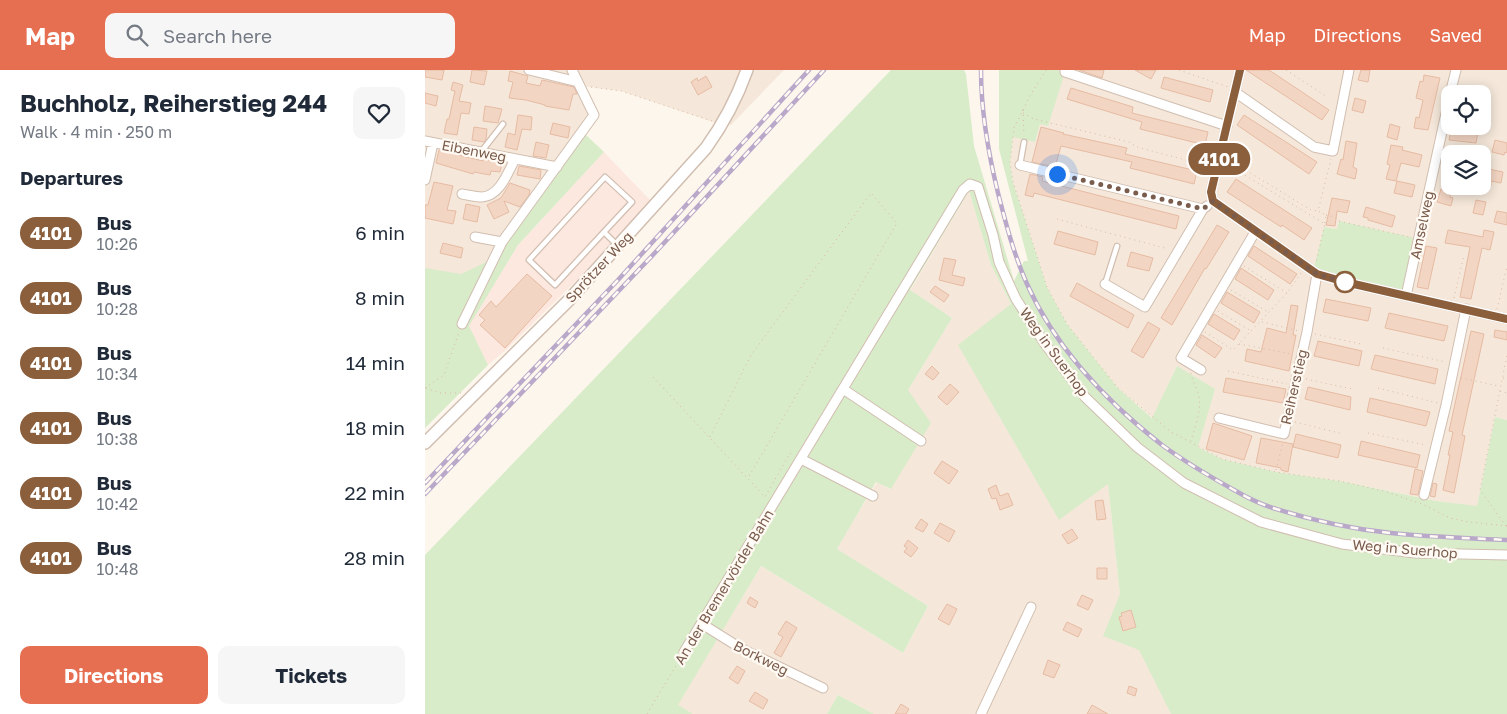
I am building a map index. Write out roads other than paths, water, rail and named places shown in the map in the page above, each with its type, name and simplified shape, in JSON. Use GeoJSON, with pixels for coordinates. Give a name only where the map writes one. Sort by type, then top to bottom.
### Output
{"type":"FeatureCollection","features":[{"type":"Feature","properties":{"kind":"street"},"geometry":{"type":"LineString","coordinates":[[529,70],[579,84]]}},
{"type":"Feature","properties":{"kind":"street"},"geometry":{"type":"LineString","coordinates":[[462,324],[501,242],[594,115],[572,70]]}},
{"type":"Feature","properties":{"kind":"street","name":"Sprötzer Weg"},"geometry":{"type":"LineString","coordinates":[[425,443],[568,301],[706,148],[722,125],[740,91],[747,70]]}},
{"type":"Feature","properties":{"kind":"street"},"geometry":{"type":"LineString","coordinates":[[1240,70],[1211,192],[1213,201],[1312,271],[1406,296],[1507,319]]}},
{"type":"Feature","properties":{"kind":"street"},"geometry":{"type":"LineString","coordinates":[[1235,91],[1314,147],[1333,151],[1349,70]]}},
{"type":"Feature","properties":{"kind":"street","name":"Amselweg"},"geometry":{"type":"LineString","coordinates":[[1452,85],[1455,70]]}},
{"type":"Feature","properties":{"kind":"street"},"geometry":{"type":"LineString","coordinates":[[1065,71],[1227,126]]}},
{"type":"Feature","properties":{"kind":"street","name":"Amselweg"},"geometry":{"type":"LineString","coordinates":[[1406,296],[1441,135]]}},
{"type":"Feature","properties":{"kind":"street","name":"Eibenweg"},"geometry":{"type":"LineString","coordinates":[[425,180],[429,142],[557,167]]}},
{"type":"Feature","properties":{"kind":"street","name":"Eibenweg"},"geometry":{"type":"LineString","coordinates":[[462,194],[483,197],[492,194],[499,187],[515,158]]}},
{"type":"Feature","properties":{"kind":"street"},"geometry":{"type":"LineString","coordinates":[[1020,165],[1203,209]]}},
{"type":"Feature","properties":{"kind":"street","name":"An der Bremervörder Bahn"},"geometry":{"type":"LineString","coordinates":[[685,652],[963,190],[970,184]]}},
{"type":"Feature","properties":{"kind":"street","name":"Weg in Suerhop"},"geometry":{"type":"LineString","coordinates":[[970,184],[978,187],[993,235],[999,262],[1016,299],[1045,344],[1085,397],[1137,447],[1184,483],[1261,522],[1342,544],[1415,553],[1507,555]]}},
{"type":"Feature","properties":{"kind":"street"},"geometry":{"type":"LineString","coordinates":[[1105,284],[1145,307],[1203,209],[1213,201]]}},
{"type":"Feature","properties":{"kind":"street"},"geometry":{"type":"LineString","coordinates":[[1201,370],[1181,358],[1255,232]]}},
{"type":"Feature","properties":{"kind":"street"},"geometry":{"type":"LineString","coordinates":[[475,237],[501,242]]}},
{"type":"Feature","properties":{"kind":"street","name":"Reiherstieg"},"geometry":{"type":"LineString","coordinates":[[1219,418],[1284,434],[1307,332],[1312,271]]}},
{"type":"Feature","properties":{"kind":"street"},"geometry":{"type":"LineString","coordinates":[[1424,495],[1446,405],[1466,310]]}},
{"type":"Feature","properties":{"kind":"street"},"geometry":{"type":"LineString","coordinates":[[843,389],[921,441]]}},
{"type":"Feature","properties":{"kind":"street"},"geometry":{"type":"LineString","coordinates":[[801,459],[873,496]]}},
{"type":"Feature","properties":{"kind":"street"},"geometry":{"type":"LineString","coordinates":[[981,714],[1031,607]]}},
{"type":"Feature","properties":{"kind":"street","name":"Borkweg"},"geometry":{"type":"LineString","coordinates":[[702,624],[742,649],[823,688]]}},
{"type":"Feature","properties":{"kind":"lane"},"geometry":{"type":"LineString","coordinates":[[481,152],[503,124]]}},
{"type":"Feature","properties":{"kind":"lane"},"geometry":{"type":"LineString","coordinates":[[1020,165],[1025,142]]}},
{"type":"Feature","properties":{"kind":"lane"},"geometry":{"type":"LineString","coordinates":[[605,177],[632,202],[604,232],[555,284],[529,260],[605,177]]}},
{"type":"Feature","properties":{"kind":"lane"},"geometry":{"type":"LineString","coordinates":[[604,232],[619,246]]}},
{"type":"Feature","properties":{"kind":"lane"},"geometry":{"type":"LineString","coordinates":[[1105,284],[1117,246]]}},
{"type":"Feature","properties":{"kind":"railway"},"geometry":{"type":"LineString","coordinates":[[425,483],[618,280],[809,70]]}},
{"type":"Feature","properties":{"kind":"railway"},"geometry":{"type":"LineString","coordinates":[[425,494],[651,257],[824,70]]}},
{"type":"Feature","properties":{"kind":"railway"},"geometry":{"type":"LineString","coordinates":[[981,70],[984,117],[991,162],[1007,228],[1022,273],[1039,308],[1068,352],[1085,373],[1122,411],[1179,457],[1239,493],[1268,506],[1317,520],[1376,531],[1420,536],[1507,540]]}}]}
